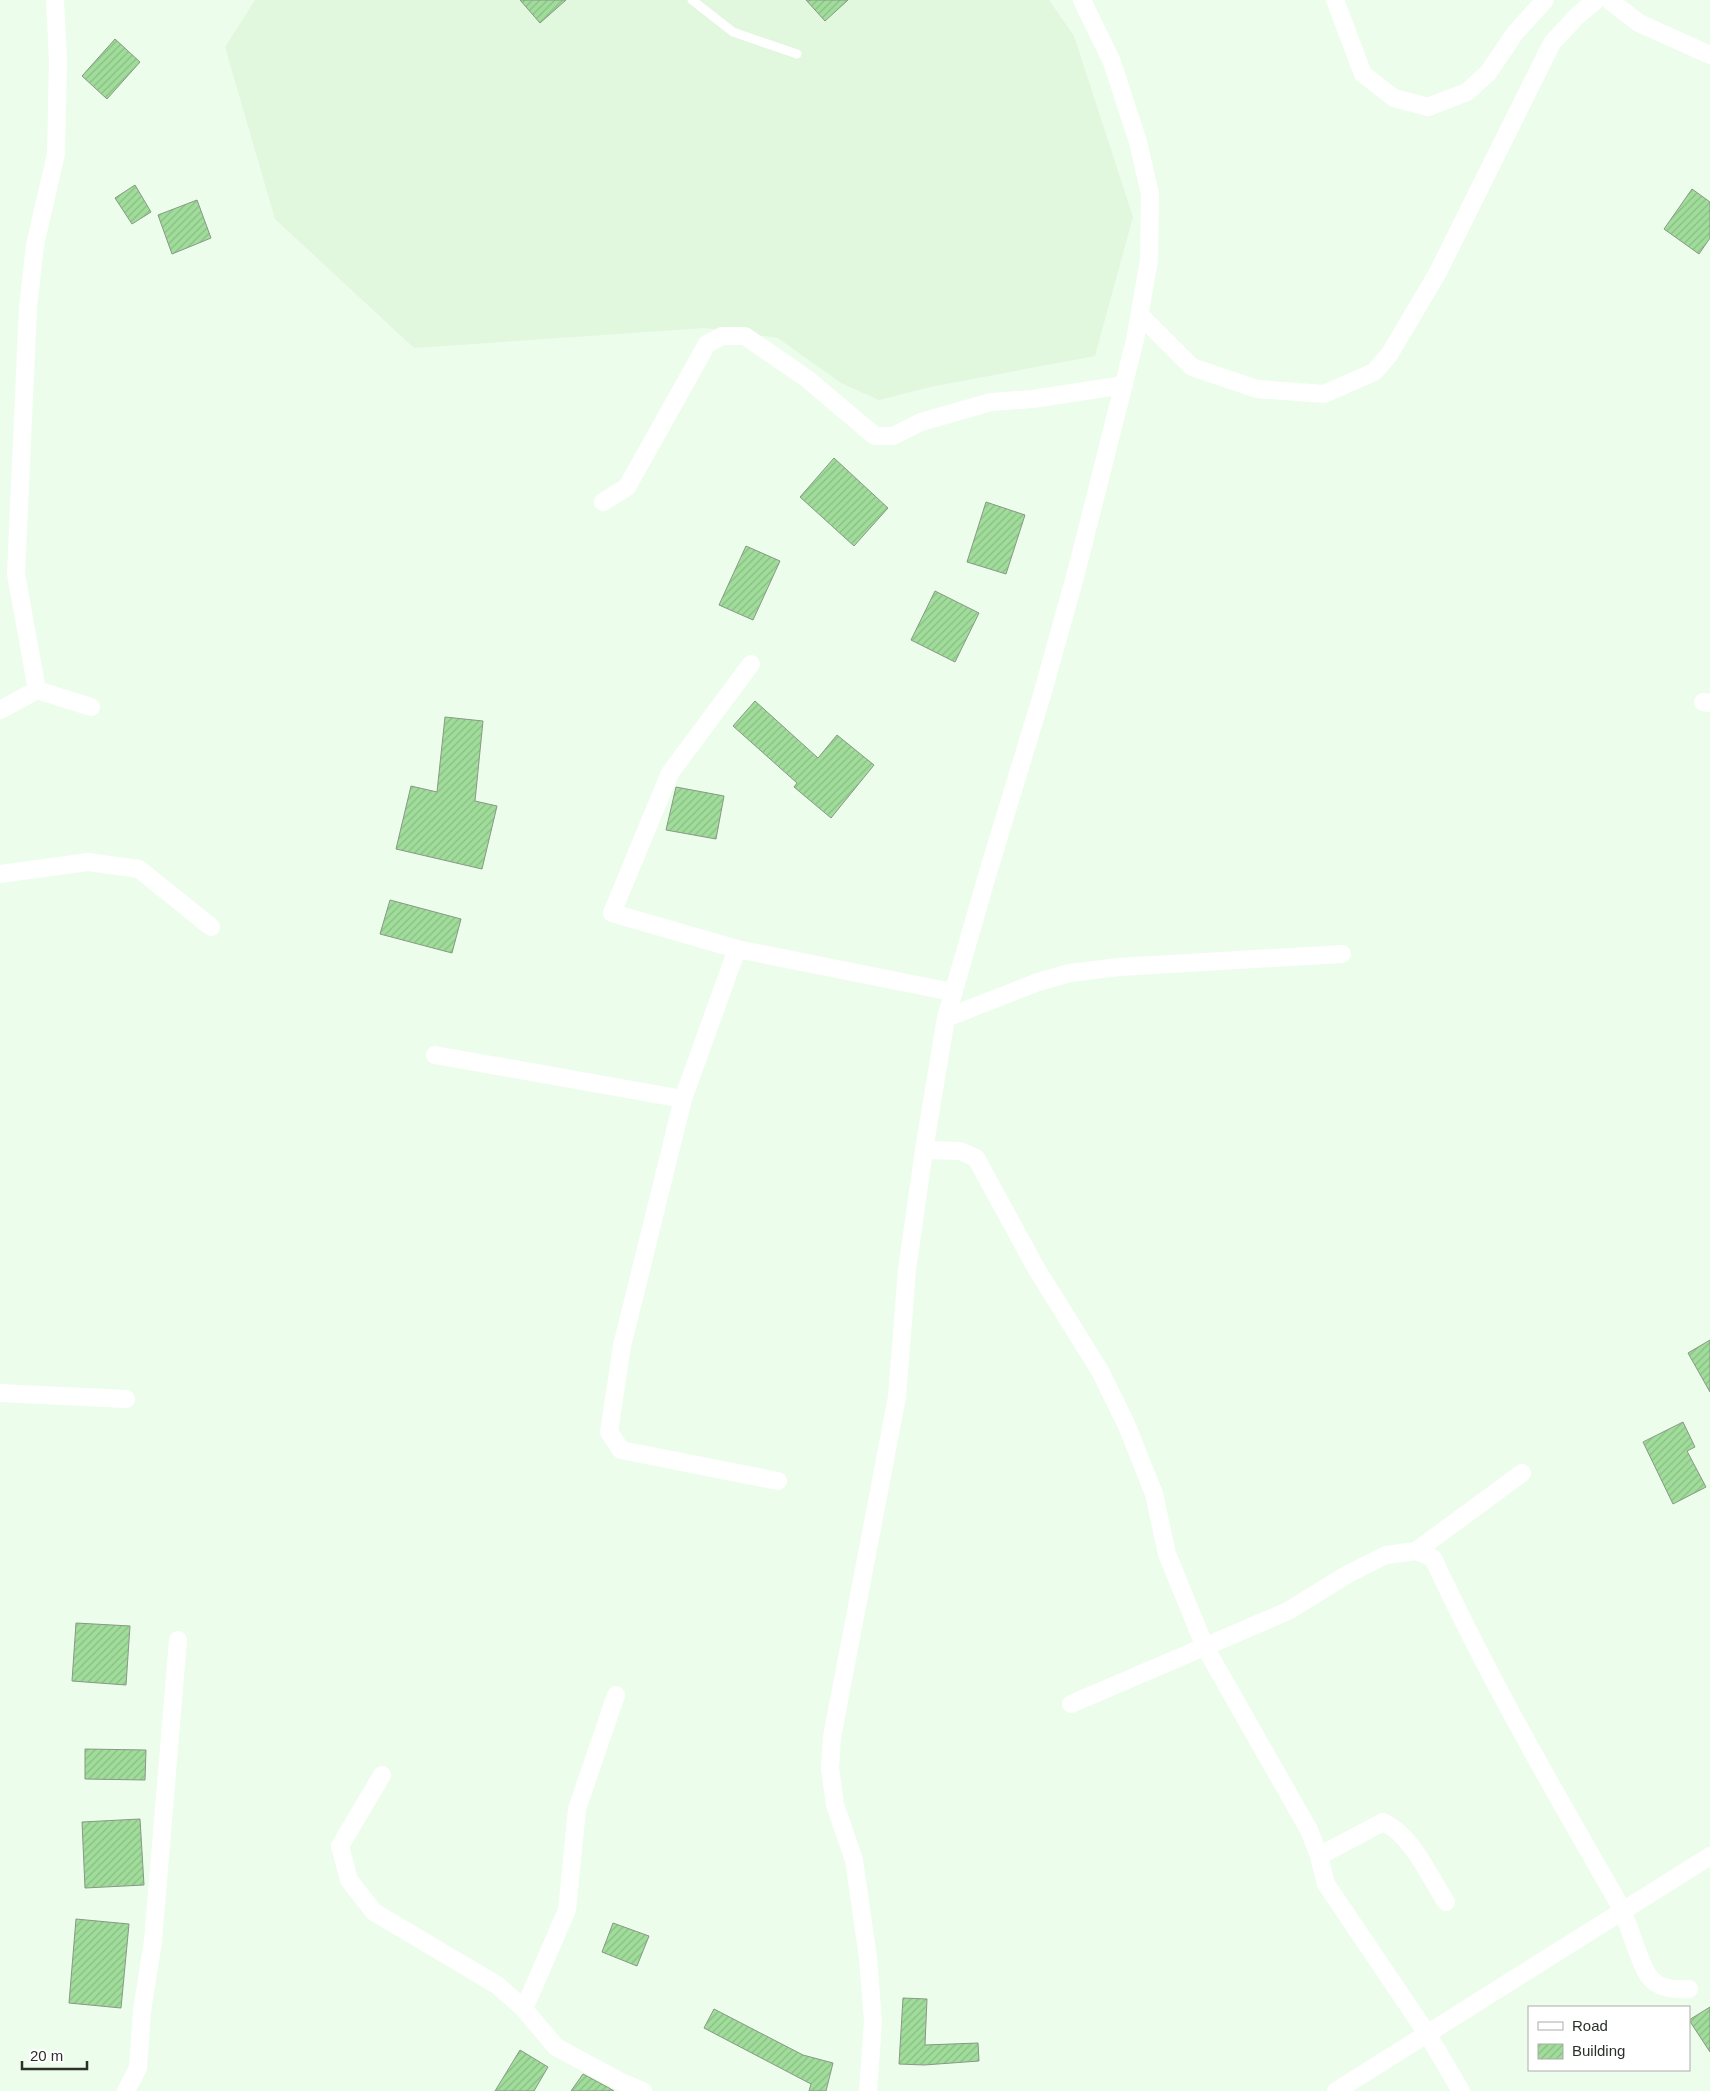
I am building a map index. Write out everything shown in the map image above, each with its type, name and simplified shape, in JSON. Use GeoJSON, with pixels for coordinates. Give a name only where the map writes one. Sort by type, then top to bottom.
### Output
{"type":"FeatureCollection","features":[{"type":"Feature","properties":{"kind":"street"},"geometry":{"type":"LineString","coordinates":[[38,690],[16,574],[28,308],[35,245],[56,154],[58,60],[54,0]]}},
{"type":"Feature","properties":{"kind":"street"},"geometry":{"type":"LineString","coordinates":[[868,2091],[873,2022],[868,1958],[854,1860],[836,1805],[830,1768],[832,1737],[897,1397],[907,1270],[924,1150],[946,1018],[952,992],[1042,695],[1124,385],[1140,315],[1149,260],[1150,194],[1138,142],[1112,62],[1082,0]]}},
{"type":"Feature","properties":{"kind":"street"},"geometry":{"type":"LineString","coordinates":[[1335,0],[1363,74],[1394,98],[1428,106],[1467,92],[1488,72],[1515,33],[1546,0]]}},
{"type":"Feature","properties":{"kind":"street"},"geometry":{"type":"LineString","coordinates":[[1140,315],[1192,367],[1257,389],[1324,394],[1374,372],[1389,355],[1437,274],[1552,43],[1577,16],[1596,0]]}},
{"type":"Feature","properties":{"kind":"street"},"geometry":{"type":"LineString","coordinates":[[1609,0],[1639,23],[1710,55]]}},
{"type":"Feature","properties":{"kind":"street"},"geometry":{"type":"LineString","coordinates":[[603,502],[626,487],[707,344],[722,336],[745,336],[806,378],[875,436],[893,436],[922,422],[991,402],[1033,399],[1124,385]]}},
{"type":"Feature","properties":{"kind":"street"},"geometry":{"type":"LineString","coordinates":[[751,664],[670,773],[612,913],[737,949],[952,992]]}},
{"type":"Feature","properties":{"kind":"street"},"geometry":{"type":"LineString","coordinates":[[0,710],[38,690],[91,707]]}},
{"type":"Feature","properties":{"kind":"street"},"geometry":{"type":"LineString","coordinates":[[0,874],[88,862],[140,869],[211,927]]}},
{"type":"Feature","properties":{"kind":"street"},"geometry":{"type":"LineString","coordinates":[[737,949],[683,1099],[622,1346],[610,1432],[621,1450],[778,1481]]}},
{"type":"Feature","properties":{"kind":"street"},"geometry":{"type":"LineString","coordinates":[[946,1018],[1038,982],[1070,973],[1119,968],[1342,954]]}},
{"type":"Feature","properties":{"kind":"street"},"geometry":{"type":"LineString","coordinates":[[435,1055],[683,1099]]}},
{"type":"Feature","properties":{"kind":"street"},"geometry":{"type":"LineString","coordinates":[[924,1150],[960,1151],[976,1158],[1036,1268],[1100,1371],[1127,1426],[1154,1494],[1167,1554],[1205,1647],[1309,1830],[1319,1856],[1326,1884],[1428,2035],[1461,2091]]}},
{"type":"Feature","properties":{"kind":"street"},"geometry":{"type":"LineString","coordinates":[[0,1393],[126,1399]]}},
{"type":"Feature","properties":{"kind":"street"},"geometry":{"type":"LineString","coordinates":[[1071,1704],[1288,1611],[1348,1574],[1386,1555],[1416,1551],[1522,1473]]}},
{"type":"Feature","properties":{"kind":"street"},"geometry":{"type":"LineString","coordinates":[[1416,1551],[1433,1558],[1504,1702],[1623,1911],[1649,1976],[1661,1986],[1677,1990],[1689,1989]]}},
{"type":"Feature","properties":{"kind":"street"},"geometry":{"type":"LineString","coordinates":[[126,2091],[138,2068],[142,2011],[152,1942],[178,1640]]}},
{"type":"Feature","properties":{"kind":"street"},"geometry":{"type":"LineString","coordinates":[[524,2009],[567,1910],[578,1809],[616,1694]]}},
{"type":"Feature","properties":{"kind":"street"},"geometry":{"type":"LineString","coordinates":[[382,1775],[340,1846],[349,1880],[374,1912],[497,1985],[524,2009],[556,2047],[620,2082],[643,2091]]}},
{"type":"Feature","properties":{"kind":"street"},"geometry":{"type":"LineString","coordinates":[[1319,1856],[1383,1822],[1393,1827],[1413,1850],[1446,1902]]}},
{"type":"Feature","properties":{"kind":"street"},"geometry":{"type":"LineString","coordinates":[[1336,2091],[1428,2035],[1710,1856]]}},
{"type":"Feature","properties":{"kind":"lane"},"geometry":{"type":"LineString","coordinates":[[692,0],[733,32],[796,54]]}},
{"type":"Feature","properties":{"kind":"shaded area"},"geometry":{"type":"Polygon","coordinates":[[[255,0],[1049,0],[1074,36],[1133,217],[1095,356],[930,387],[879,400],[841,383],[778,338],[705,328],[414,348],[275,219],[225,47],[255,0]]]}},
{"type":"Feature","properties":{"kind":"building"},"geometry":{"type":"Polygon","coordinates":[[[520,0],[566,0],[540,23],[520,0]]]}},
{"type":"Feature","properties":{"kind":"building"},"geometry":{"type":"Polygon","coordinates":[[[806,0],[848,0],[825,21],[806,0]]]}},
{"type":"Feature","properties":{"kind":"building"},"geometry":{"type":"Polygon","coordinates":[[[115,39],[140,62],[107,99],[82,76],[115,39]]]}},
{"type":"Feature","properties":{"kind":"building"},"geometry":{"type":"Polygon","coordinates":[[[135,185],[151,212],[132,224],[115,198],[135,185]]]}},
{"type":"Feature","properties":{"kind":"building"},"geometry":{"type":"Polygon","coordinates":[[[1692,189],[1710,202],[1710,238],[1699,254],[1664,229],[1692,189]]]}},
{"type":"Feature","properties":{"kind":"building"},"geometry":{"type":"Polygon","coordinates":[[[197,200],[211,238],[172,254],[158,215],[197,200]]]}},
{"type":"Feature","properties":{"kind":"building"},"geometry":{"type":"Polygon","coordinates":[[[834,458],[888,508],[854,546],[800,497],[834,458]]]}},
{"type":"Feature","properties":{"kind":"building"},"geometry":{"type":"Polygon","coordinates":[[[986,502],[1025,515],[1006,574],[967,562],[986,502]]]}},
{"type":"Feature","properties":{"kind":"building"},"geometry":{"type":"Polygon","coordinates":[[[746,546],[780,561],[753,620],[719,605],[746,546]]]}},
{"type":"Feature","properties":{"kind":"building"},"geometry":{"type":"Polygon","coordinates":[[[935,591],[979,613],[955,662],[911,640],[935,591]]]}},
{"type":"Feature","properties":{"kind":"building"},"geometry":{"type":"Polygon","coordinates":[[[755,701],[818,758],[837,735],[874,765],[831,818],[794,787],[797,783],[733,726],[755,701]]]}},
{"type":"Feature","properties":{"kind":"building"},"geometry":{"type":"Polygon","coordinates":[[[445,717],[483,721],[475,801],[497,806],[482,869],[396,849],[411,786],[437,792],[445,717]]]}},
{"type":"Feature","properties":{"kind":"building"},"geometry":{"type":"Polygon","coordinates":[[[676,787],[724,796],[716,839],[666,830],[676,787]]]}},
{"type":"Feature","properties":{"kind":"building"},"geometry":{"type":"Polygon","coordinates":[[[390,900],[461,919],[452,953],[380,934],[390,900]]]}},
{"type":"Feature","properties":{"kind":"building"},"geometry":{"type":"Polygon","coordinates":[[[1710,1340],[1710,1392],[1688,1353],[1710,1340]]]}},
{"type":"Feature","properties":{"kind":"building"},"geometry":{"type":"Polygon","coordinates":[[[1683,1422],[1695,1447],[1687,1451],[1706,1487],[1673,1504],[1643,1442],[1683,1422]]]}},
{"type":"Feature","properties":{"kind":"building"},"geometry":{"type":"Polygon","coordinates":[[[76,1623],[130,1626],[126,1685],[72,1681],[76,1623]]]}},
{"type":"Feature","properties":{"kind":"building"},"geometry":{"type":"Polygon","coordinates":[[[85,1749],[146,1750],[145,1780],[85,1779],[85,1749]]]}},
{"type":"Feature","properties":{"kind":"building"},"geometry":{"type":"Polygon","coordinates":[[[140,1819],[144,1885],[85,1888],[82,1822],[140,1819]]]}},
{"type":"Feature","properties":{"kind":"building"},"geometry":{"type":"Polygon","coordinates":[[[76,1919],[129,1924],[121,2008],[69,2003],[76,1919]]]}},
{"type":"Feature","properties":{"kind":"building"},"geometry":{"type":"Polygon","coordinates":[[[613,1923],[649,1936],[637,1966],[602,1952],[613,1923]]]}},
{"type":"Feature","properties":{"kind":"building"},"geometry":{"type":"Polygon","coordinates":[[[903,1998],[927,1999],[925,2045],[978,2043],[979,2061],[924,2065],[899,2064],[903,1998]]]}},
{"type":"Feature","properties":{"kind":"building"},"geometry":{"type":"Polygon","coordinates":[[[1710,2007],[1710,2052],[1690,2022],[1690,2019],[1710,2007]]]}},
{"type":"Feature","properties":{"kind":"building"},"geometry":{"type":"Polygon","coordinates":[[[714,2009],[803,2055],[833,2063],[826,2091],[809,2091],[811,2084],[704,2028],[714,2009]]]}},
{"type":"Feature","properties":{"kind":"building"},"geometry":{"type":"Polygon","coordinates":[[[520,2050],[548,2067],[534,2091],[495,2091],[520,2050]]]}},
{"type":"Feature","properties":{"kind":"building"},"geometry":{"type":"Polygon","coordinates":[[[583,2074],[609,2088],[614,2091],[571,2091],[583,2074]]]}}]}
